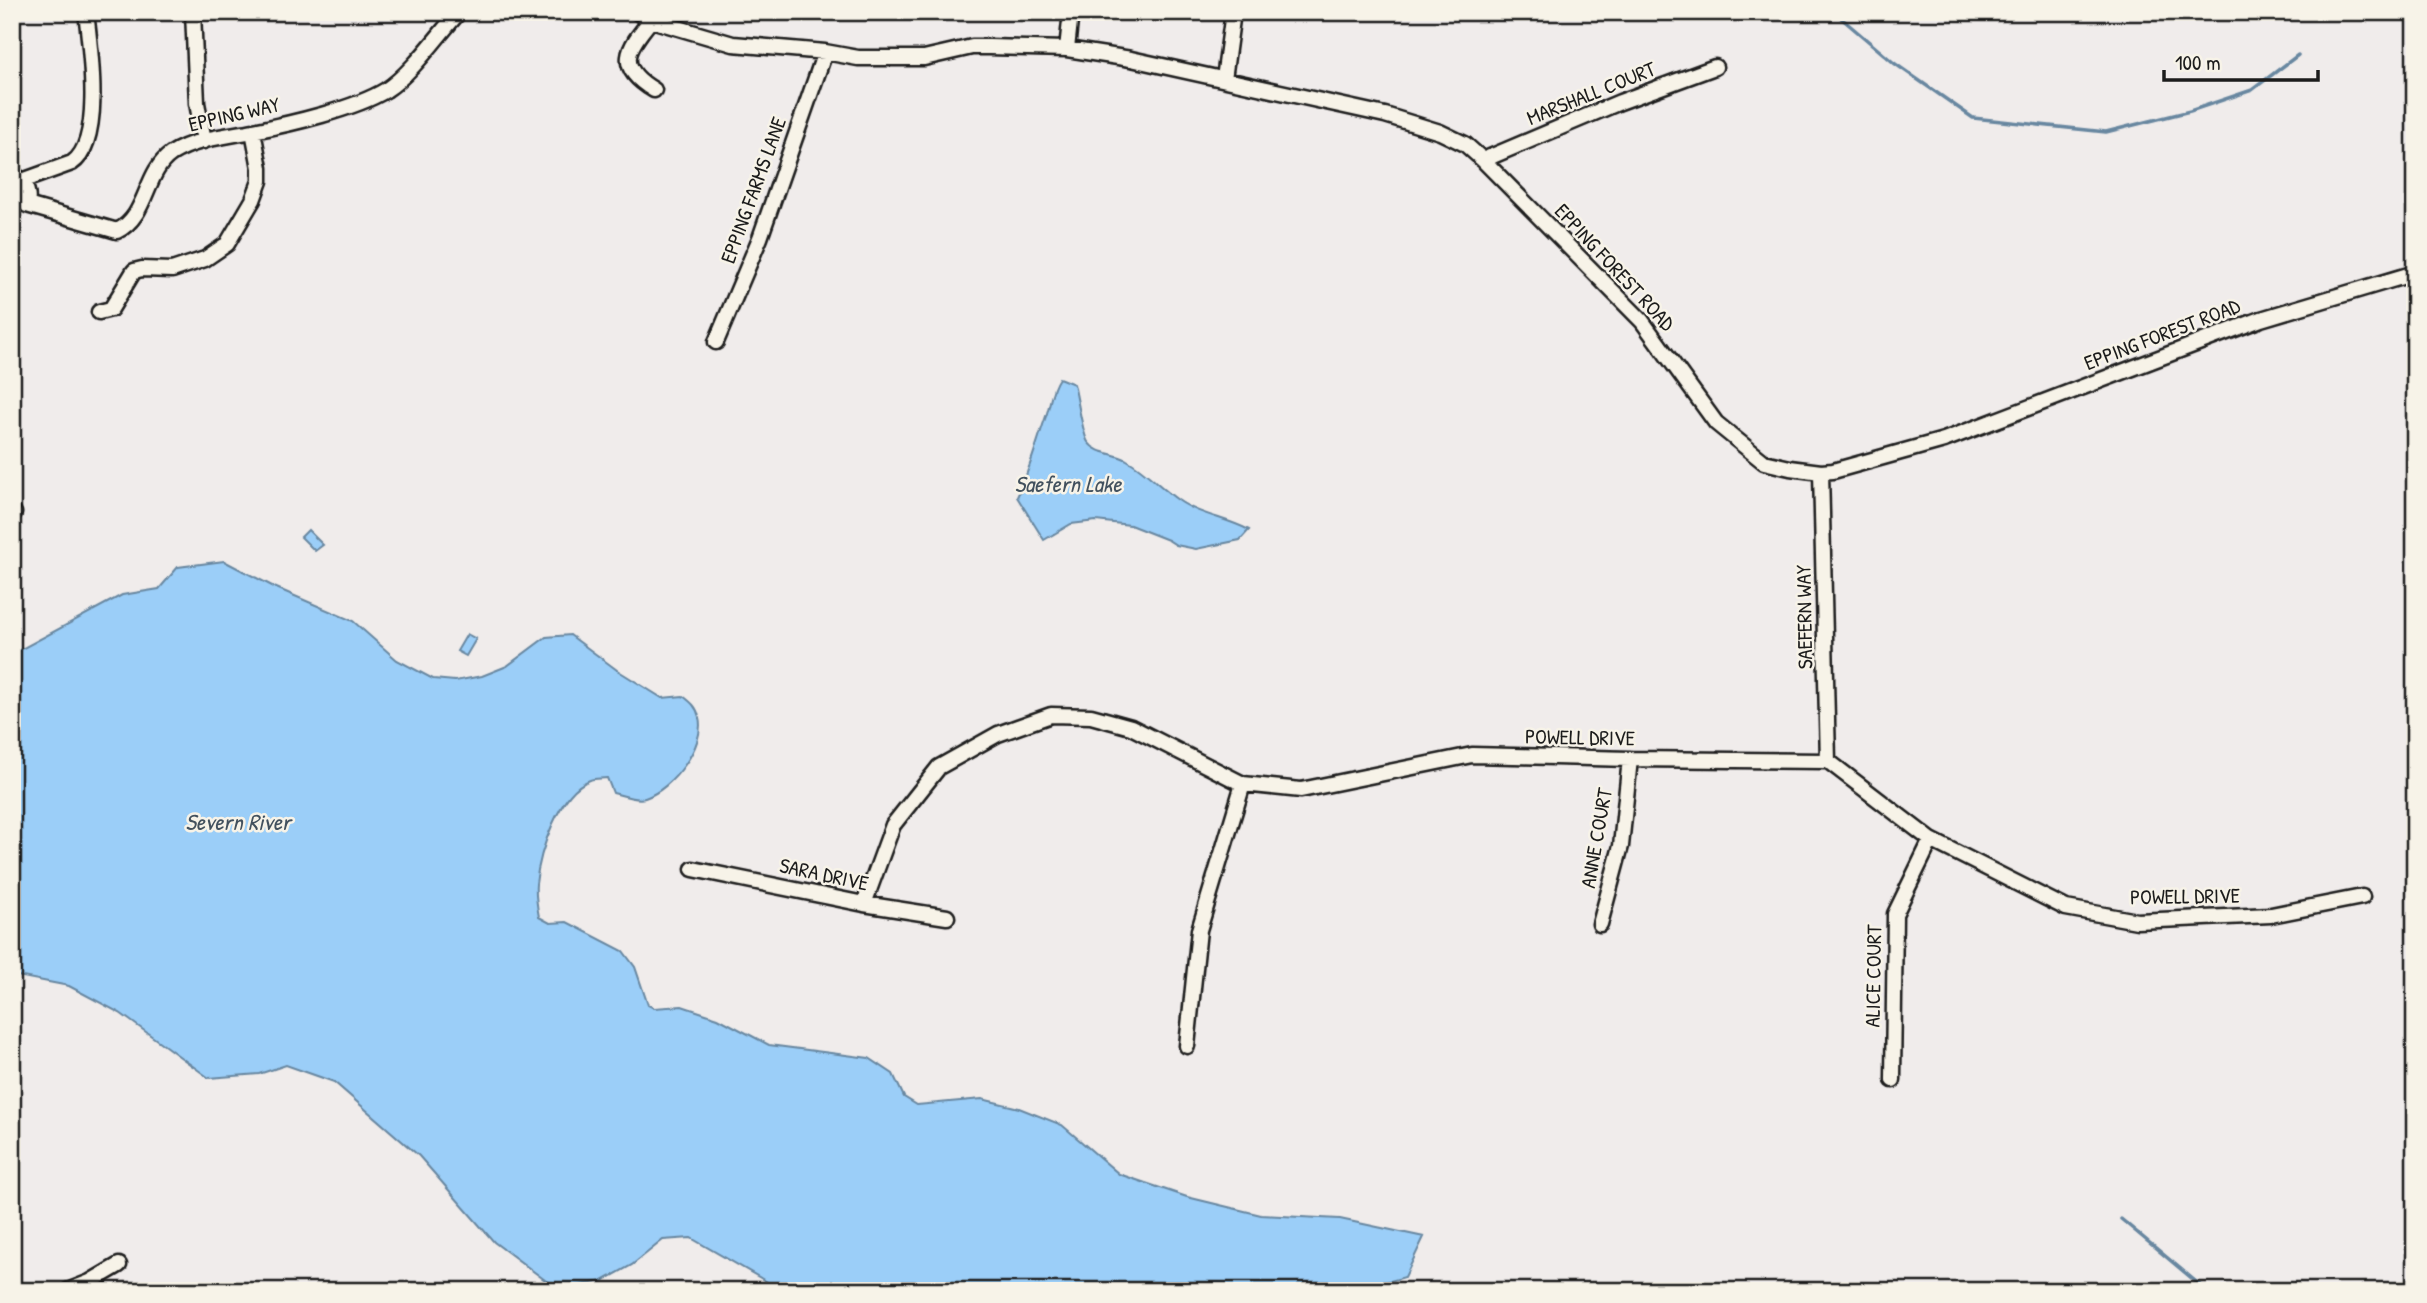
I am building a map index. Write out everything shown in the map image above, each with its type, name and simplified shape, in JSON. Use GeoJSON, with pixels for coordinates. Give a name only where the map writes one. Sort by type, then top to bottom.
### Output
{"type":"FeatureCollection","features":[{"type":"Feature","properties":{"kind":"street"},"geometry":{"type":"LineString","coordinates":[[12,212],[27,205],[28,191],[17,177],[72,163],[79,158],[88,143],[91,125],[91,69],[86,12]]}},
{"type":"Feature","properties":{"kind":"street"},"geometry":{"type":"LineString","coordinates":[[193,12],[197,103],[204,141]]}},
{"type":"Feature","properties":{"kind":"street","name":"EPPING WAY"},"geometry":{"type":"LineString","coordinates":[[27,205],[117,231],[127,226],[160,165],[169,156],[204,141],[299,121],[384,91],[409,68],[459,12]]}},
{"type":"Feature","properties":{"kind":"street"},"geometry":{"type":"LineString","coordinates":[[637,12],[651,20],[733,44],[825,52]]}},
{"type":"Feature","properties":{"kind":"street"},"geometry":{"type":"LineString","coordinates":[[1067,48],[1071,12]]}},
{"type":"Feature","properties":{"kind":"street"},"geometry":{"type":"LineString","coordinates":[[1224,79],[1233,12]]}},
{"type":"Feature","properties":{"kind":"street"},"geometry":{"type":"LineString","coordinates":[[651,20],[631,44],[628,62],[637,80],[654,90]]}},
{"type":"Feature","properties":{"kind":"street","name":"EPPING FOREST ROAD"},"geometry":{"type":"LineString","coordinates":[[825,52],[858,58],[924,58],[972,47],[1067,48],[1131,59],[1385,115],[1440,132],[1465,144],[1483,160],[1642,321],[1716,423],[1764,461],[1790,468],[1821,472],[1944,440],[2261,319],[2415,273]]}},
{"type":"Feature","properties":{"kind":"street","name":"EPPING FARMS LANE"},"geometry":{"type":"LineString","coordinates":[[716,342],[760,238],[825,52]]}},
{"type":"Feature","properties":{"kind":"street","name":"MARSHALL COURT"},"geometry":{"type":"LineString","coordinates":[[1483,160],[1620,102],[1715,67]]}},
{"type":"Feature","properties":{"kind":"street"},"geometry":{"type":"LineString","coordinates":[[99,312],[111,309],[134,271],[172,270],[205,259],[227,244],[253,200],[260,181],[253,131]]}},
{"type":"Feature","properties":{"kind":"street","name":"SAEFERN WAY"},"geometry":{"type":"LineString","coordinates":[[1821,472],[1828,761]]}},
{"type":"Feature","properties":{"kind":"street","name":"POWELL DRIVE"},"geometry":{"type":"LineString","coordinates":[[864,904],[893,825],[939,767],[998,734],[1051,715],[1091,716],[1131,727],[1243,784],[1301,790],[1472,755],[1630,760],[1828,761],[1931,839],[2066,908],[2137,921],[2271,915],[2362,897]]}},
{"type":"Feature","properties":{"kind":"street","name":"ANNE COURT"},"geometry":{"type":"LineString","coordinates":[[1600,924],[1620,846],[1630,760]]}},
{"type":"Feature","properties":{"kind":"street"},"geometry":{"type":"LineString","coordinates":[[1187,1046],[1199,930],[1243,784]]}},
{"type":"Feature","properties":{"kind":"street","name":"ALICE COURT"},"geometry":{"type":"LineString","coordinates":[[1893,1080],[1895,914],[1931,839]]}},
{"type":"Feature","properties":{"kind":"street","name":"SARA DRIVE"},"geometry":{"type":"LineString","coordinates":[[693,869],[864,904],[947,917]]}},
{"type":"Feature","properties":{"kind":"street"},"geometry":{"type":"LineString","coordinates":[[67,1291],[90,1282],[119,1265]]}},
{"type":"Feature","properties":{"kind":"water","name":"Saefern Lake"},"geometry":{"type":"Polygon","coordinates":[[[1059,378],[1074,384],[1084,432],[1092,446],[1127,460],[1186,505],[1249,530],[1240,540],[1196,549],[1176,545],[1130,525],[1096,521],[1071,524],[1044,540],[1017,497],[1059,378]]]}},
{"type":"Feature","properties":{"kind":"water"},"geometry":{"type":"Polygon","coordinates":[[[308,530],[323,545],[315,551],[301,537],[308,530]]]}},
{"type":"Feature","properties":{"kind":"water","name":"Severn River"},"geometry":{"type":"Polygon","coordinates":[[[224,561],[274,587],[353,621],[397,660],[433,679],[455,681],[482,676],[507,666],[546,637],[570,635],[617,670],[662,698],[683,696],[691,703],[697,710],[700,728],[692,753],[676,776],[666,786],[641,799],[613,793],[607,778],[592,779],[579,786],[552,824],[541,856],[536,884],[539,917],[550,923],[567,922],[623,951],[635,967],[648,1005],[654,1008],[682,1006],[718,1018],[769,1045],[869,1058],[893,1074],[904,1097],[917,1105],[982,1099],[1019,1108],[1062,1125],[1119,1174],[1187,1197],[1261,1215],[1340,1219],[1424,1237],[1405,1277],[1354,1291],[783,1291],[691,1238],[663,1240],[632,1265],[603,1281],[557,1289],[494,1242],[419,1156],[334,1082],[286,1065],[259,1074],[209,1078],[120,1013],[69,986],[12,975],[12,654],[122,595],[159,589],[178,567],[224,561]]]}},
{"type":"Feature","properties":{"kind":"water"},"geometry":{"type":"Polygon","coordinates":[[[467,634],[476,639],[466,656],[457,651],[467,634]]]}},
{"type":"Feature","properties":{"kind":"waterway"},"geometry":{"type":"LineString","coordinates":[[1834,12],[1894,63],[1973,118],[2106,132],[2190,111],[2252,90],[2298,55]]}},
{"type":"Feature","properties":{"kind":"waterway"},"geometry":{"type":"LineString","coordinates":[[2121,1219],[2207,1291]]}}]}
